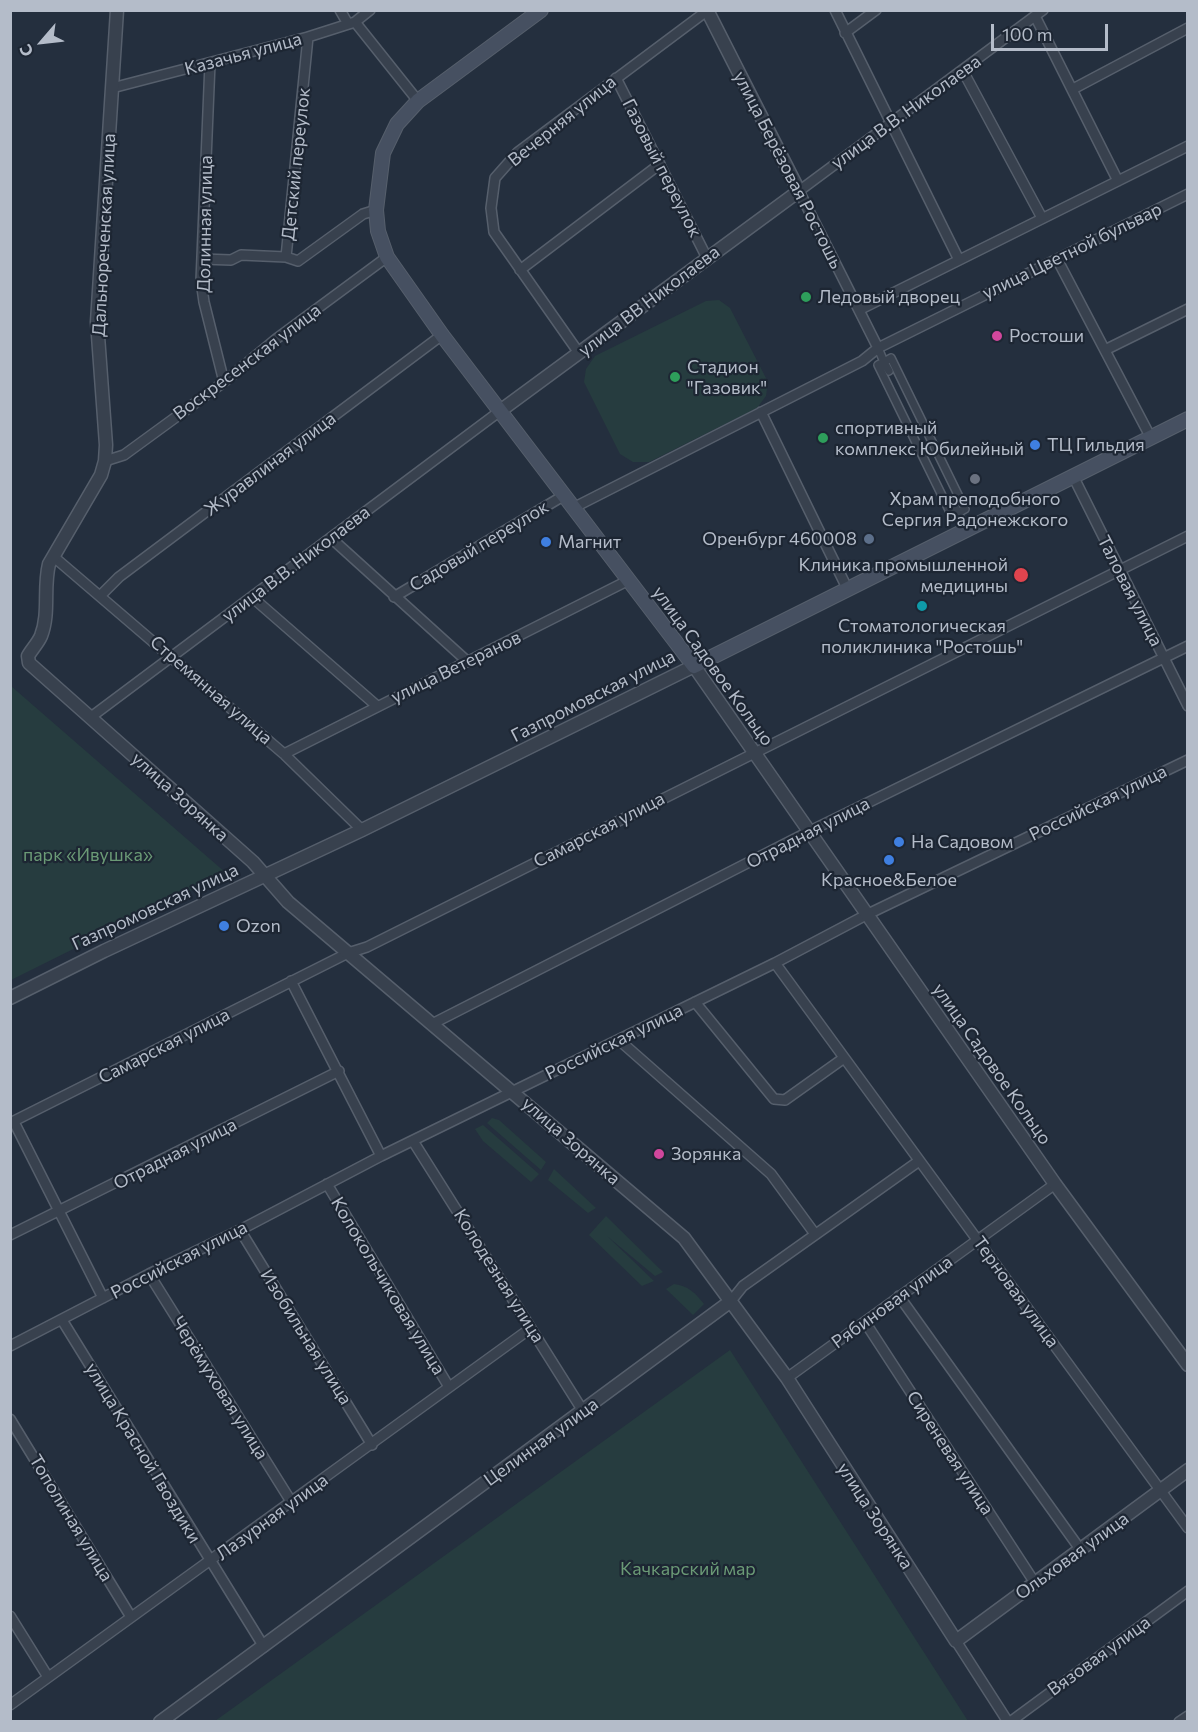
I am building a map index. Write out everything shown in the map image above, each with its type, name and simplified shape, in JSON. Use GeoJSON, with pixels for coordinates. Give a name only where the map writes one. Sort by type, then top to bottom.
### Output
{"type":"FeatureCollection","features":[{"type":"Feature","properties":{"kind":"main road","name":"улица Садовое Кольцо"},"geometry":{"type":"LineString","coordinates":[[541,10],[418,101],[397,124],[383,153],[375,210],[378,231],[387,257],[442,335],[694,666]]}},
{"type":"Feature","properties":{"kind":"main road","name":"Газпромовская улица"},"geometry":{"type":"LineString","coordinates":[[694,666],[1188,419]]}},
{"type":"Feature","properties":{"kind":"street","name":"Дальнореченская улица"},"geometry":{"type":"LineString","coordinates":[[28,656],[40,639],[45,623],[47,573],[54,556],[101,475],[105,461],[106,445],[97,322],[117,10]]}},
{"type":"Feature","properties":{"kind":"street"},"geometry":{"type":"LineString","coordinates":[[340,10],[418,101]]}},
{"type":"Feature","properties":{"kind":"street","name":"Казачья улица"},"geometry":{"type":"LineString","coordinates":[[112,88],[308,37],[351,23],[370,10]]}},
{"type":"Feature","properties":{"kind":"street"},"geometry":{"type":"LineString","coordinates":[[835,10],[959,260]]}},
{"type":"Feature","properties":{"kind":"street"},"geometry":{"type":"LineString","coordinates":[[845,33],[876,10]]}},
{"type":"Feature","properties":{"kind":"street","name":"Вечерняя улица"},"geometry":{"type":"LineString","coordinates":[[579,353],[494,232],[491,208],[495,178],[518,152],[707,11]]}},
{"type":"Feature","properties":{"kind":"street","name":"улица Берёзовая Ростошь"},"geometry":{"type":"LineString","coordinates":[[707,11],[884,362]]}},
{"type":"Feature","properties":{"kind":"street"},"geometry":{"type":"LineString","coordinates":[[1039,13],[1073,90],[1118,181]]}},
{"type":"Feature","properties":{"kind":"street","name":"улица В.В. Николаева"},"geometry":{"type":"LineString","coordinates":[[799,191],[1039,13]]}},
{"type":"Feature","properties":{"kind":"street"},"geometry":{"type":"LineString","coordinates":[[1073,90],[1188,28]]}},
{"type":"Feature","properties":{"kind":"street","name":"Детский переулок"},"geometry":{"type":"LineString","coordinates":[[308,37],[286,257],[298,261],[363,214],[375,210]]}},
{"type":"Feature","properties":{"kind":"street","name":"Долинная улица"},"geometry":{"type":"LineString","coordinates":[[210,63],[201,281],[224,382]]}},
{"type":"Feature","properties":{"kind":"street"},"geometry":{"type":"LineString","coordinates":[[963,71],[1042,218]]}},
{"type":"Feature","properties":{"kind":"street","name":"Газовый переулок"},"geometry":{"type":"LineString","coordinates":[[616,78],[707,258]]}},
{"type":"Feature","properties":{"kind":"street"},"geometry":{"type":"LineString","coordinates":[[859,310],[1188,146]]}},
{"type":"Feature","properties":{"kind":"street"},"geometry":{"type":"LineString","coordinates":[[520,270],[660,164]]}},
{"type":"Feature","properties":{"kind":"street","name":"улица ВВ Николаева"},"geometry":{"type":"LineString","coordinates":[[500,411],[799,191]]}},
{"type":"Feature","properties":{"kind":"street","name":"улица Цветной бульвар"},"geometry":{"type":"LineString","coordinates":[[573,508],[862,361],[878,348],[1188,194]]}},
{"type":"Feature","properties":{"kind":"street"},"geometry":{"type":"LineString","coordinates":[[202,259],[231,260],[241,255],[286,257]]}},
{"type":"Feature","properties":{"kind":"street","name":"Воскресенская улица"},"geometry":{"type":"LineString","coordinates":[[105,461],[124,455],[224,382],[387,257]]}},
{"type":"Feature","properties":{"kind":"street"},"geometry":{"type":"LineString","coordinates":[[1057,259],[1151,438]]}},
{"type":"Feature","properties":{"kind":"street"},"geometry":{"type":"LineString","coordinates":[[1105,351],[1188,309]]}},
{"type":"Feature","properties":{"kind":"street","name":"Журавлиная улица"},"geometry":{"type":"LineString","coordinates":[[100,596],[119,577],[442,335]]}},
{"type":"Feature","properties":{"kind":"street"},"geometry":{"type":"LineString","coordinates":[[884,362],[878,365],[889,371],[909,395],[948,474],[954,504],[952,516],[965,509],[954,504],[935,480],[896,402],[889,371],[891,358],[884,362]]}},
{"type":"Feature","properties":{"kind":"street"},"geometry":{"type":"LineString","coordinates":[[896,402],[909,395]]}},
{"type":"Feature","properties":{"kind":"street"},"geometry":{"type":"LineString","coordinates":[[903,416],[916,410]]}},
{"type":"Feature","properties":{"kind":"street","name":"улица В.В. Николаева"},"geometry":{"type":"LineString","coordinates":[[91,717],[500,411]]}},
{"type":"Feature","properties":{"kind":"street"},"geometry":{"type":"LineString","coordinates":[[761,412],[847,588]]}},
{"type":"Feature","properties":{"kind":"street"},"geometry":{"type":"LineString","coordinates":[[911,432],[924,426]]}},
{"type":"Feature","properties":{"kind":"street"},"geometry":{"type":"LineString","coordinates":[[920,450],[933,444]]}},
{"type":"Feature","properties":{"kind":"street"},"geometry":{"type":"LineString","coordinates":[[928,466],[940,459]]}},
{"type":"Feature","properties":{"kind":"street"},"geometry":{"type":"LineString","coordinates":[[935,480],[948,474]]}},
{"type":"Feature","properties":{"kind":"street","name":"Таловая улица"},"geometry":{"type":"LineString","coordinates":[[1073,476],[1188,706]]}},
{"type":"Feature","properties":{"kind":"street","name":"Садовый переулок"},"geometry":{"type":"LineString","coordinates":[[394,597],[563,496]]}},
{"type":"Feature","properties":{"kind":"street"},"geometry":{"type":"LineString","coordinates":[[958,513],[966,529]]}},
{"type":"Feature","properties":{"kind":"street","name":"Самарская улица"},"geometry":{"type":"LineString","coordinates":[[12,1123],[291,981],[348,953],[367,947],[1188,536]]}},
{"type":"Feature","properties":{"kind":"street"},"geometry":{"type":"LineString","coordinates":[[331,538],[468,662]]}},
{"type":"Feature","properties":{"kind":"street","name":"Стремянная улица"},"geometry":{"type":"LineString","coordinates":[[54,556],[284,754],[362,830]]}},
{"type":"Feature","properties":{"kind":"street","name":"улица Ветеранов"},"geometry":{"type":"LineString","coordinates":[[284,754],[629,580]]}},
{"type":"Feature","properties":{"kind":"street"},"geometry":{"type":"LineString","coordinates":[[252,597],[377,706]]}},
{"type":"Feature","properties":{"kind":"street","name":"Отрадная улица"},"geometry":{"type":"LineString","coordinates":[[432,1024],[810,831],[1188,646]]}},
{"type":"Feature","properties":{"kind":"street","name":"улица Зорянка"},"geometry":{"type":"LineString","coordinates":[[28,656],[29,663],[253,862],[288,902],[684,1238],[787,1378],[1009,1722]]}},
{"type":"Feature","properties":{"kind":"street","name":"улица Садовое Кольцо"},"geometry":{"type":"LineString","coordinates":[[694,666],[1055,1184],[1188,1365]]}},
{"type":"Feature","properties":{"kind":"street","name":"Газпромовская улица"},"geometry":{"type":"LineString","coordinates":[[10,998],[104,951],[362,830],[694,666]]}},
{"type":"Feature","properties":{"kind":"street","name":"Российская улица"},"geometry":{"type":"LineString","coordinates":[[10,1346],[381,1156],[619,1041],[866,915],[1188,760]]}},
{"type":"Feature","properties":{"kind":"street","name":"Терновая улица"},"geometry":{"type":"LineString","coordinates":[[775,963],[1188,1528]]}},
{"type":"Feature","properties":{"kind":"street"},"geometry":{"type":"LineString","coordinates":[[291,981],[381,1156]]}},
{"type":"Feature","properties":{"kind":"street"},"geometry":{"type":"LineString","coordinates":[[695,1002],[774,1099],[785,1100],[844,1058]]}},
{"type":"Feature","properties":{"kind":"street"},"geometry":{"type":"LineString","coordinates":[[619,1041],[771,1174],[815,1234]]}},
{"type":"Feature","properties":{"kind":"street","name":"Отрадная улица"},"geometry":{"type":"LineString","coordinates":[[10,1235],[339,1071]]}},
{"type":"Feature","properties":{"kind":"street"},"geometry":{"type":"LineString","coordinates":[[12,1123],[60,1211],[103,1298]]}},
{"type":"Feature","properties":{"kind":"street","name":"Колодезная улица"},"geometry":{"type":"LineString","coordinates":[[414,1141],[584,1411]]}},
{"type":"Feature","properties":{"kind":"street","name":"Целинная улица"},"geometry":{"type":"LineString","coordinates":[[160,1722],[584,1411],[731,1301],[743,1286],[919,1161]]}},
{"type":"Feature","properties":{"kind":"street","name":"Колокольчиковая улица"},"geometry":{"type":"LineString","coordinates":[[327,1184],[449,1387]]}},
{"type":"Feature","properties":{"kind":"street","name":"Рябиновая улица"},"geometry":{"type":"LineString","coordinates":[[787,1378],[1055,1184]]}},
{"type":"Feature","properties":{"kind":"street","name":"Изобильная улица"},"geometry":{"type":"LineString","coordinates":[[240,1230],[372,1445]]}},
{"type":"Feature","properties":{"kind":"street","name":"Черёмуховая улица"},"geometry":{"type":"LineString","coordinates":[[149,1274],[292,1503]]}},
{"type":"Feature","properties":{"kind":"street"},"geometry":{"type":"LineString","coordinates":[[899,1296],[1080,1549]]}},
{"type":"Feature","properties":{"kind":"street","name":"улица Красной Гвоздики"},"geometry":{"type":"LineString","coordinates":[[62,1320],[264,1647]]}},
{"type":"Feature","properties":{"kind":"street","name":"Сиреневая улица"},"geometry":{"type":"LineString","coordinates":[[865,1322],[1035,1583]]}},
{"type":"Feature","properties":{"kind":"street","name":"Лазурная улица"},"geometry":{"type":"LineString","coordinates":[[10,1705],[531,1328]]}},
{"type":"Feature","properties":{"kind":"street","name":"Тополиная улица"},"geometry":{"type":"LineString","coordinates":[[10,1419],[131,1617]]}},
{"type":"Feature","properties":{"kind":"street","name":"Ольховая улица"},"geometry":{"type":"LineString","coordinates":[[956,1641],[1188,1470]]}},
{"type":"Feature","properties":{"kind":"street","name":"Вязовая улица"},"geometry":{"type":"LineString","coordinates":[[1009,1722],[1188,1591]]}},
{"type":"Feature","properties":{"kind":"street"},"geometry":{"type":"LineString","coordinates":[[10,1616],[48,1677]]}},
{"type":"Feature","properties":{"kind":"street"},"geometry":{"type":"LineString","coordinates":[[1179,1722],[1188,1716]]}},
{"type":"Feature","properties":{"kind":"green space","name":"Стадион \"Газовик\""},"geometry":{"type":"Polygon","coordinates":[[[719,300],[730,308],[768,382],[766,396],[757,408],[649,462],[633,462],[620,454],[584,382],[586,369],[595,356],[706,301],[719,300]]]}},
{"type":"Feature","properties":{"kind":"green space","name":"парк «Ивушка»"},"geometry":{"type":"Polygon","coordinates":[[[11,686],[226,873],[11,980],[11,686]]]}},
{"type":"Feature","properties":{"kind":"green space"},"geometry":{"type":"Polygon","coordinates":[[[492,1118],[499,1120],[546,1162],[541,1170],[487,1123],[492,1118]]]}},
{"type":"Feature","properties":{"kind":"green space"},"geometry":{"type":"Polygon","coordinates":[[[483,1125],[539,1174],[531,1182],[483,1141],[475,1129],[483,1125]]]}},
{"type":"Feature","properties":{"kind":"green space"},"geometry":{"type":"Polygon","coordinates":[[[554,1169],[596,1208],[588,1213],[548,1180],[554,1169]]]}},
{"type":"Feature","properties":{"kind":"green space"},"geometry":{"type":"Polygon","coordinates":[[[606,1216],[663,1272],[655,1276],[607,1236],[654,1281],[642,1286],[589,1235],[606,1216]]]}},
{"type":"Feature","properties":{"kind":"green space"},"geometry":{"type":"Polygon","coordinates":[[[674,1284],[684,1286],[704,1304],[693,1315],[666,1289],[674,1284]]]}},
{"type":"Feature","properties":{"kind":"green space","name":"Качкарский мар"},"geometry":{"type":"Polygon","coordinates":[[[730,1350],[968,1721],[215,1721],[730,1350]]]}},
{"type":"Feature","properties":{"kind":"place","name":"Ледовый дворец"},"geometry":{"type":"Point","coordinates":[806,297]}},
{"type":"Feature","properties":{"kind":"place","name":"Ростоши"},"geometry":{"type":"Point","coordinates":[997,336]}},
{"type":"Feature","properties":{"kind":"place","name":"Стадион \"Газовик\""},"geometry":{"type":"Point","coordinates":[675,377]}},
{"type":"Feature","properties":{"kind":"place","name":"спортивный комплекс Юбилейный"},"geometry":{"type":"Point","coordinates":[823,438]}},
{"type":"Feature","properties":{"kind":"place","name":"ТЦ Гильдия"},"geometry":{"type":"Point","coordinates":[1035,445]}},
{"type":"Feature","properties":{"kind":"place","name":"Храм преподобного Сергия Радонежского"},"geometry":{"type":"Point","coordinates":[975,479]}},
{"type":"Feature","properties":{"kind":"place","name":"Оренбург 460008"},"geometry":{"type":"Point","coordinates":[869,539]}},
{"type":"Feature","properties":{"kind":"place","name":"Магнит"},"geometry":{"type":"Point","coordinates":[546,542]}},
{"type":"Feature","properties":{"kind":"place","name":"Клиника промышленной медицины"},"geometry":{"type":"Point","coordinates":[1021,575]}},
{"type":"Feature","properties":{"kind":"place","name":"Стоматологическая поликлиника \"Ростошь\""},"geometry":{"type":"Point","coordinates":[922,606]}},
{"type":"Feature","properties":{"kind":"place","name":"На Садовом"},"geometry":{"type":"Point","coordinates":[899,842]}},
{"type":"Feature","properties":{"kind":"place","name":"Красное&Белое"},"geometry":{"type":"Point","coordinates":[889,860]}},
{"type":"Feature","properties":{"kind":"place","name":"Ozon"},"geometry":{"type":"Point","coordinates":[224,926]}},
{"type":"Feature","properties":{"kind":"place","name":"Зорянка"},"geometry":{"type":"Point","coordinates":[659,1154]}}]}
